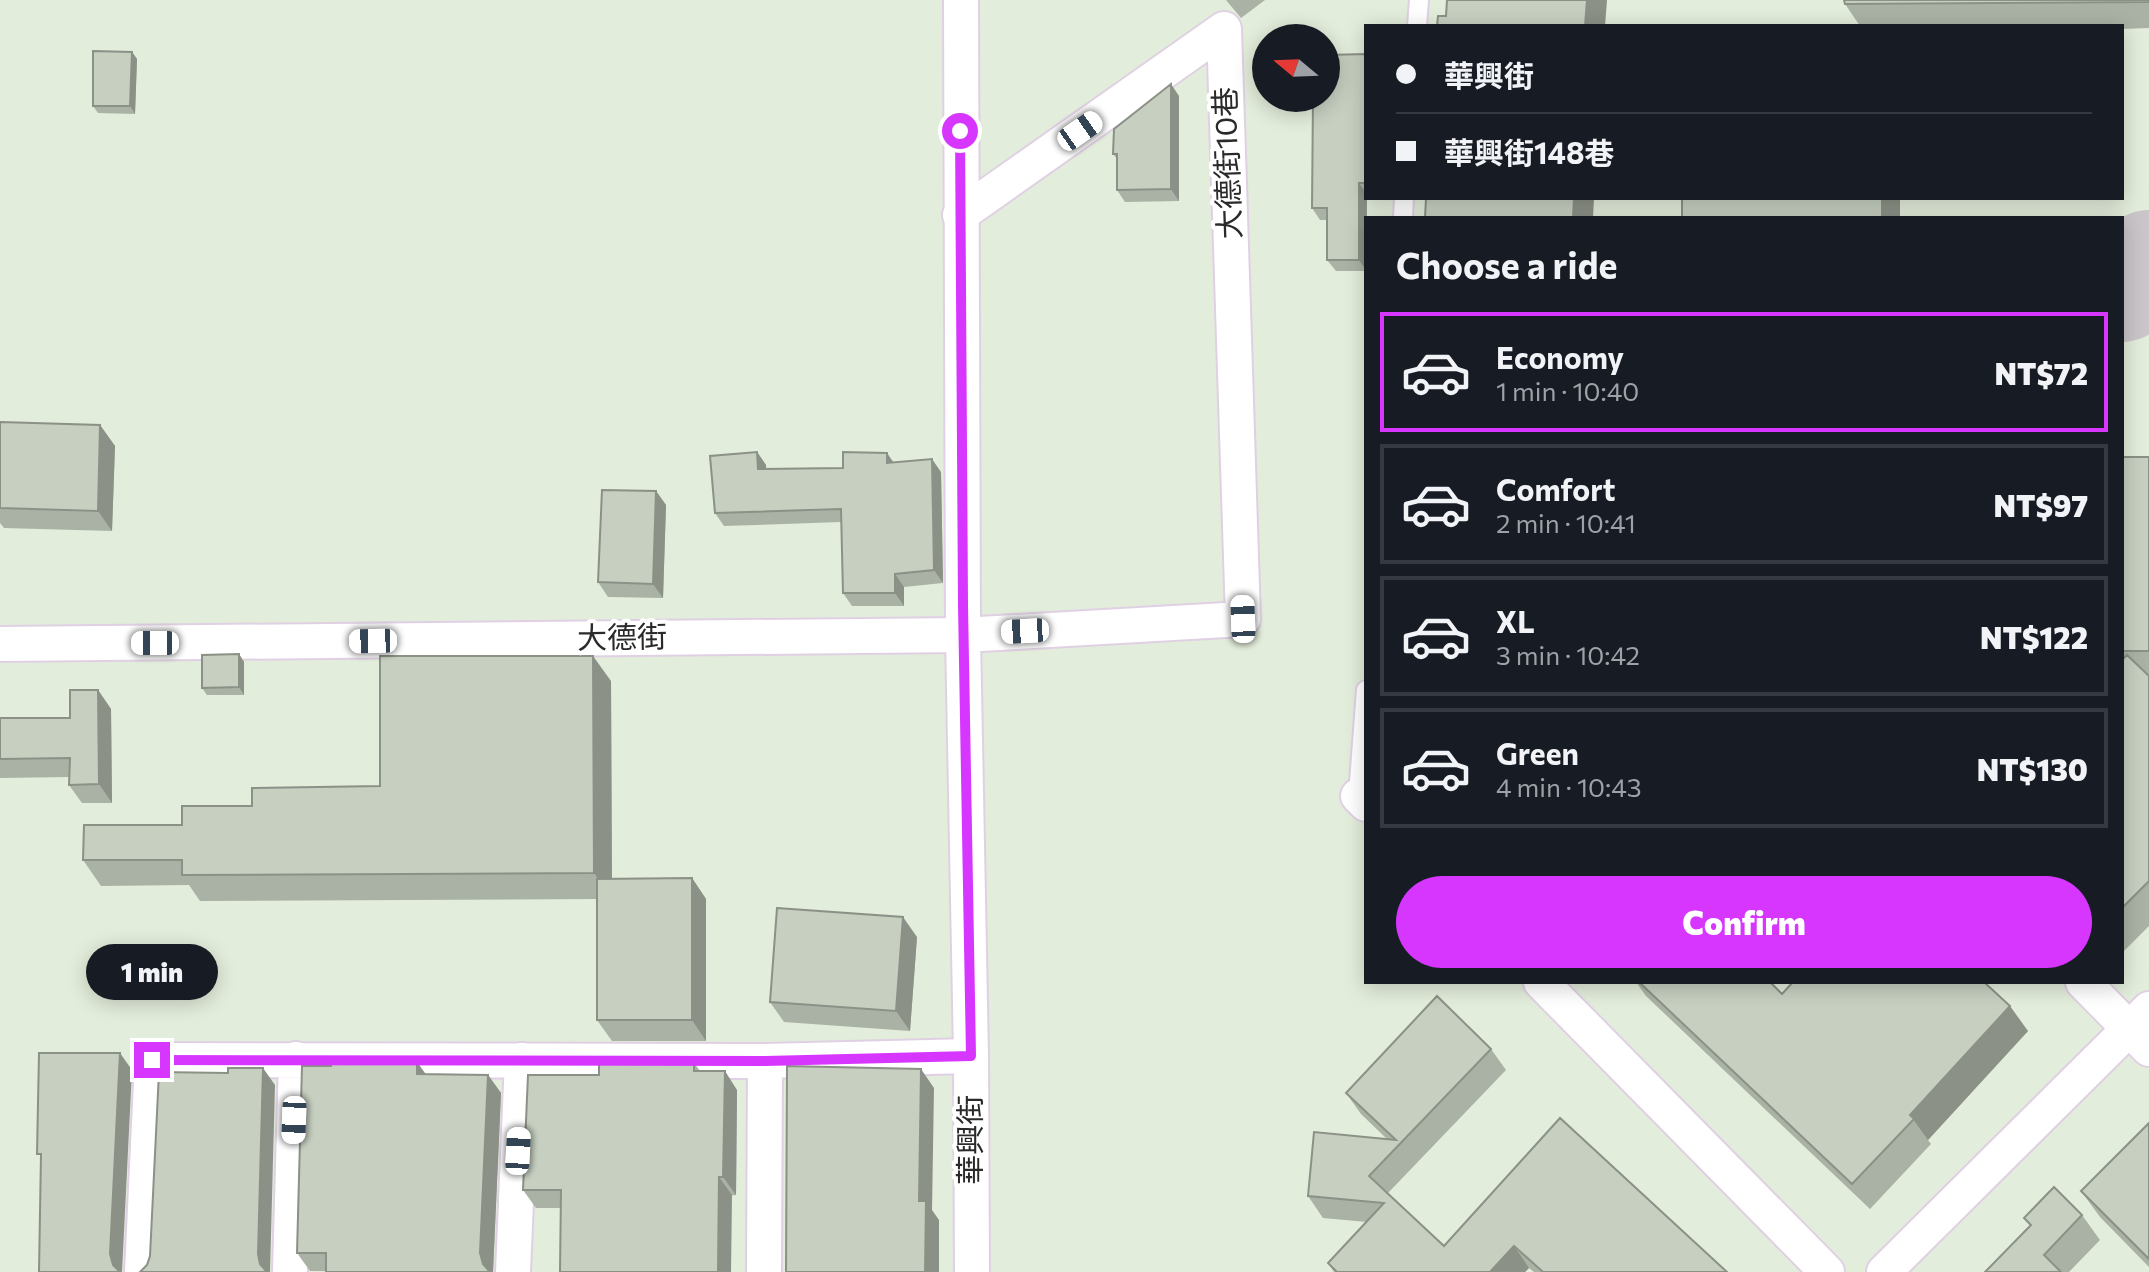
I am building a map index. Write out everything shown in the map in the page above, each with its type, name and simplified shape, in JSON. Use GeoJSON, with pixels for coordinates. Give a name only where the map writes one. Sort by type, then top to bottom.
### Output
{"type":"FeatureCollection","features":[{"type":"Feature","properties":{"kind":"street","name":"華興街"},"geometry":{"type":"LineString","coordinates":[[961,0],[963,635],[972,1272]]}},
{"type":"Feature","properties":{"kind":"street","name":"大德街10巷"},"geometry":{"type":"LineString","coordinates":[[960,215],[1224,29],[1243,619]]}},
{"type":"Feature","properties":{"kind":"street","name":"大德街"},"geometry":{"type":"LineString","coordinates":[[0,644],[963,635],[1243,619]]}},
{"type":"Feature","properties":{"kind":"street"},"geometry":{"type":"LineString","coordinates":[[1543,984],[1827,1272]]}},
{"type":"Feature","properties":{"kind":"street"},"geometry":{"type":"LineString","coordinates":[[1884,1272],[2142,1029],[2086,984]]}},
{"type":"Feature","properties":{"kind":"street"},"geometry":{"type":"LineString","coordinates":[[142,1272],[152,1060],[765,1061],[971,1056]]}},
{"type":"Feature","properties":{"kind":"street"},"geometry":{"type":"LineString","coordinates":[[290,1272],[296,1059]]}},
{"type":"Feature","properties":{"kind":"street"},"geometry":{"type":"LineString","coordinates":[[513,1272],[522,1060]]}},
{"type":"Feature","properties":{"kind":"street"},"geometry":{"type":"LineString","coordinates":[[764,1272],[765,1061]]}},
{"type":"Feature","properties":{"kind":"lane"},"geometry":{"type":"LineString","coordinates":[[1417,24],[1419,0]]}},
{"type":"Feature","properties":{"kind":"lane"},"geometry":{"type":"LineString","coordinates":[[1362,800],[1364,745]]}},
{"type":"Feature","properties":{"kind":"building"},"geometry":{"type":"Polygon","coordinates":[[[1447,0],[1587,0],[1585,24],[1437,24],[1438,16],[1446,16],[1447,0]]]}},
{"type":"Feature","properties":{"kind":"building"},"geometry":{"type":"Polygon","coordinates":[[[1844,0],[2149,0],[2149,2],[1845,4],[1844,0]]]}},
{"type":"Feature","properties":{"kind":"building"},"geometry":{"type":"Polygon","coordinates":[[[93,51],[132,52],[130,106],[93,106],[93,51]]]}},
{"type":"Feature","properties":{"kind":"building"},"geometry":{"type":"Polygon","coordinates":[[[1364,54],[1364,183],[1359,183],[1359,260],[1327,260],[1327,208],[1312,208],[1313,112],[1340,112],[1340,55],[1364,54]]]}},
{"type":"Feature","properties":{"kind":"building"},"geometry":{"type":"Polygon","coordinates":[[[1171,84],[1171,189],[1117,190],[1114,129],[1171,84]]]}},
{"type":"Feature","properties":{"kind":"building"},"geometry":{"type":"Polygon","coordinates":[[[1426,200],[1574,200],[1573,216],[1425,216],[1426,200]]]}},
{"type":"Feature","properties":{"kind":"building"},"geometry":{"type":"Polygon","coordinates":[[[1682,200],[1882,200],[1882,216],[1682,216],[1682,200]]]}},
{"type":"Feature","properties":{"kind":"building"},"geometry":{"type":"Polygon","coordinates":[[[0,422],[100,425],[98,511],[0,508],[0,422]]]}},
{"type":"Feature","properties":{"kind":"building"},"geometry":{"type":"Polygon","coordinates":[[[757,452],[758,469],[843,468],[843,452],[887,453],[887,463],[932,459],[934,570],[895,574],[895,593],[843,593],[841,509],[715,513],[710,456],[757,452]]]}},
{"type":"Feature","properties":{"kind":"building"},"geometry":{"type":"Polygon","coordinates":[[[2124,457],[2149,457],[2149,651],[2124,651],[2124,457]]]}},
{"type":"Feature","properties":{"kind":"building"},"geometry":{"type":"Polygon","coordinates":[[[602,490],[656,491],[653,584],[598,582],[602,490]]]}},
{"type":"Feature","properties":{"kind":"building"},"geometry":{"type":"Polygon","coordinates":[[[239,654],[239,687],[202,688],[202,655],[239,654]]]}},
{"type":"Feature","properties":{"kind":"building"},"geometry":{"type":"Polygon","coordinates":[[[2127,655],[2149,676],[2149,881],[2124,906],[2124,658],[2127,655]]]}},
{"type":"Feature","properties":{"kind":"building"},"geometry":{"type":"Polygon","coordinates":[[[380,656],[593,656],[594,873],[182,875],[182,860],[83,860],[84,825],[182,825],[182,806],[252,806],[252,788],[380,786],[380,656]]]}},
{"type":"Feature","properties":{"kind":"building"},"geometry":{"type":"Polygon","coordinates":[[[70,690],[98,690],[99,784],[69,785],[70,758],[0,759],[0,718],[70,718],[70,690]]]}},
{"type":"Feature","properties":{"kind":"building"},"geometry":{"type":"Polygon","coordinates":[[[692,878],[692,1020],[597,1020],[597,879],[692,878]]]}},
{"type":"Feature","properties":{"kind":"building"},"geometry":{"type":"Polygon","coordinates":[[[777,908],[903,917],[896,1011],[770,1002],[777,908]]]}},
{"type":"Feature","properties":{"kind":"building"},"geometry":{"type":"Polygon","coordinates":[[[1641,984],[1772,984],[1782,994],[1791,984],[1986,984],[2010,1006],[1910,1115],[1914,1119],[1852,1184],[1641,984]]]}},
{"type":"Feature","properties":{"kind":"building"},"geometry":{"type":"Polygon","coordinates":[[[1437,996],[1491,1049],[1369,1176],[1444,1246],[1560,1118],[1727,1272],[1543,1272],[1514,1246],[1490,1272],[1337,1272],[1328,1263],[1384,1203],[1308,1196],[1314,1132],[1396,1140],[1346,1093],[1437,996]]]}},
{"type":"Feature","properties":{"kind":"building"},"geometry":{"type":"Polygon","coordinates":[[[39,1053],[120,1053],[110,1254],[113,1265],[120,1272],[39,1272],[39,1053]]]}},
{"type":"Feature","properties":{"kind":"building"},"geometry":{"type":"Polygon","coordinates":[[[331,1062],[417,1062],[417,1074],[488,1075],[480,1253],[483,1264],[490,1272],[326,1272],[326,1253],[297,1253],[302,1066],[331,1066],[331,1062]]]}},
{"type":"Feature","properties":{"kind":"building"},"geometry":{"type":"Polygon","coordinates":[[[599,1062],[694,1063],[694,1071],[725,1071],[718,1272],[560,1272],[561,1190],[523,1190],[528,1075],[599,1075],[599,1062]]]}},
{"type":"Feature","properties":{"kind":"building"},"geometry":{"type":"Polygon","coordinates":[[[787,1066],[921,1069],[919,1201],[926,1201],[925,1272],[786,1272],[787,1066]]]}},
{"type":"Feature","properties":{"kind":"building"},"geometry":{"type":"Polygon","coordinates":[[[228,1068],[263,1068],[258,1254],[260,1264],[267,1272],[140,1272],[150,1256],[159,1072],[228,1073],[228,1068]]]}},
{"type":"Feature","properties":{"kind":"building"},"geometry":{"type":"Polygon","coordinates":[[[2149,1123],[2149,1259],[2081,1191],[2149,1123]]]}},
{"type":"Feature","properties":{"kind":"building"},"geometry":{"type":"Polygon","coordinates":[[[2054,1187],[2082,1215],[2044,1255],[2061,1272],[1985,1272],[2031,1225],[2024,1218],[2054,1187]]]}},
{"type":"Feature","properties":{"kind":"taxiway"},"geometry":{"type":"LineString","coordinates":[[2124,287],[2149,263]]}},
{"type":"Feature","properties":{"kind":"route"},"geometry":{"type":"LineString","coordinates":[[152,1060],[765,1061],[971,1056],[963,605],[960,131]]}}]}
